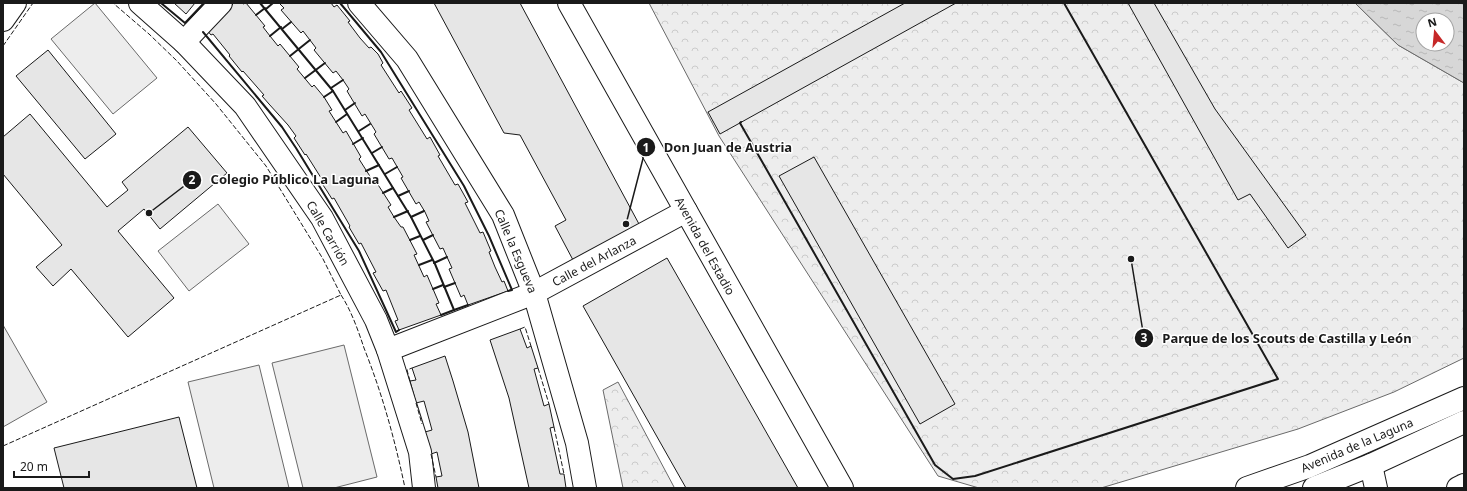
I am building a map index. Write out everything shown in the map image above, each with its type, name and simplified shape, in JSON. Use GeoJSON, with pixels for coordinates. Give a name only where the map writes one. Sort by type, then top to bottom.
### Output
{"type":"FeatureCollection","features":[{"type":"Feature","properties":{"kind":"street"},"geometry":{"type":"LineString","coordinates":[[3,20],[15,3]]}},
{"type":"Feature","properties":{"kind":"street","name":"Calle Carrión"},"geometry":{"type":"LineString","coordinates":[[140,3],[184,42],[245,106],[322,218],[376,320],[388,350],[420,452],[424,488]]}},
{"type":"Feature","properties":{"kind":"street"},"geometry":{"type":"LineString","coordinates":[[184,42],[222,3]]}},
{"type":"Feature","properties":{"kind":"street","name":"Calle la Esgueva"},"geometry":{"type":"LineString","coordinates":[[359,3],[407,59],[504,215],[534,293],[577,443],[585,488]]}},
{"type":"Feature","properties":{"kind":"street","name":"Avenida del Estadio"},"geometry":{"type":"LineString","coordinates":[[569,3],[842,488]]}},
{"type":"Feature","properties":{"kind":"street","name":"Calle del Arlanza"},"geometry":{"type":"LineString","coordinates":[[388,350],[534,293],[686,211]]}},
{"type":"Feature","properties":{"kind":"street","name":"Avenida de la Laguna"},"geometry":{"type":"LineString","coordinates":[[1247,488],[1310,466],[1464,398]]}},
{"type":"Feature","properties":{"kind":"street","name":"Avenida de la Laguna"},"geometry":{"type":"LineString","coordinates":[[1314,488],[1371,465],[1464,422]]}},
{"type":"Feature","properties":{"kind":"street"},"geometry":{"type":"LineString","coordinates":[[1371,465],[1376,488]]}},
{"type":"Feature","properties":{"kind":"street"},"geometry":{"type":"LineString","coordinates":[[1458,488],[1464,485]]}},
{"type":"Feature","properties":{"kind":"green space"},"geometry":{"type":"Polygon","coordinates":[[[95,3],[157,78],[113,114],[51,39],[95,3]]]}},
{"type":"Feature","properties":{"kind":"green space"},"geometry":{"type":"Polygon","coordinates":[[[649,3],[1355,3],[1398,45],[1464,83],[1464,358],[1394,392],[1298,429],[1101,488],[979,488],[938,476],[719,136],[649,3]]]}},
{"type":"Feature","properties":{"kind":"green space"},"geometry":{"type":"Polygon","coordinates":[[[218,204],[249,244],[189,291],[158,251],[218,204]]]}},
{"type":"Feature","properties":{"kind":"green space"},"geometry":{"type":"Polygon","coordinates":[[[3,325],[47,402],[3,427],[3,325]]]}},
{"type":"Feature","properties":{"kind":"green space"},"geometry":{"type":"Polygon","coordinates":[[[344,345],[377,477],[334,488],[303,488],[272,363],[344,345]]]}},
{"type":"Feature","properties":{"kind":"green space"},"geometry":{"type":"Polygon","coordinates":[[[259,365],[289,488],[214,488],[188,382],[259,365]]]}},
{"type":"Feature","properties":{"kind":"green space"},"geometry":{"type":"Polygon","coordinates":[[[618,382],[674,488],[623,488],[603,390],[618,382]]]}},
{"type":"Feature","properties":{"kind":"water"},"geometry":{"type":"Polygon","coordinates":[[[1355,3],[1464,3],[1464,83],[1398,45],[1355,3]]]}},
{"type":"Feature","properties":{"kind":"building"},"geometry":{"type":"Polygon","coordinates":[[[174,3],[195,3],[186,14],[174,3]]]}},
{"type":"Feature","properties":{"kind":"building"},"geometry":{"type":"Polygon","coordinates":[[[234,3],[246,3],[265,26],[263,27],[278,46],[280,44],[299,67],[297,69],[312,87],[314,85],[324,97],[332,110],[329,111],[343,133],[346,131],[361,157],[359,159],[391,205],[388,207],[394,217],[401,227],[403,227],[417,254],[414,255],[424,277],[427,275],[439,303],[436,304],[441,315],[399,330],[395,321],[398,320],[386,290],[383,291],[373,273],[376,272],[361,243],[359,244],[334,198],[332,199],[321,182],[323,181],[294,138],[296,136],[262,96],[264,95],[243,71],[242,72],[213,34],[211,35],[206,29],[234,3]]]}},
{"type":"Feature","properties":{"kind":"building"},"geometry":{"type":"Polygon","coordinates":[[[279,3],[331,3],[334,7],[337,5],[350,21],[348,22],[360,38],[369,48],[371,47],[378,54],[383,63],[381,65],[399,93],[401,91],[412,108],[409,110],[427,139],[430,137],[440,155],[438,156],[455,185],[458,184],[468,202],[465,203],[480,233],[483,232],[491,251],[489,252],[495,267],[502,282],[504,281],[508,291],[468,305],[464,295],[461,297],[449,269],[452,268],[443,248],[440,249],[426,222],[429,221],[425,212],[419,202],[416,204],[401,178],[403,177],[392,158],[389,159],[374,134],[376,132],[365,114],[362,116],[347,91],[349,89],[343,80],[336,71],[333,73],[314,50],[316,48],[303,31],[301,33],[281,10],[284,8],[279,3]]]}},
{"type":"Feature","properties":{"kind":"building"},"geometry":{"type":"Polygon","coordinates":[[[434,3],[520,3],[639,224],[573,260],[555,226],[566,220],[520,135],[504,133],[434,3]]]}},
{"type":"Feature","properties":{"kind":"building"},"geometry":{"type":"Polygon","coordinates":[[[905,3],[956,3],[720,134],[708,112],[905,3]]]}},
{"type":"Feature","properties":{"kind":"building"},"geometry":{"type":"Polygon","coordinates":[[[1128,3],[1154,3],[1215,109],[1306,235],[1288,248],[1250,194],[1238,200],[1128,3]]]}},
{"type":"Feature","properties":{"kind":"building"},"geometry":{"type":"Polygon","coordinates":[[[48,50],[116,134],[85,159],[16,76],[48,50]]]}},
{"type":"Feature","properties":{"kind":"building"},"geometry":{"type":"Polygon","coordinates":[[[30,114],[107,207],[128,190],[122,182],[188,127],[227,173],[160,229],[144,209],[118,231],[174,298],[128,337],[71,269],[53,286],[36,267],[62,245],[3,174],[3,137],[30,114]]]}},
{"type":"Feature","properties":{"kind":"building"},"geometry":{"type":"Polygon","coordinates":[[[814,157],[955,404],[920,424],[779,176],[814,157]]]}},
{"type":"Feature","properties":{"kind":"building"},"geometry":{"type":"Polygon","coordinates":[[[667,258],[798,488],[686,488],[583,306],[667,258]]]}},
{"type":"Feature","properties":{"kind":"building"},"geometry":{"type":"Polygon","coordinates":[[[520,329],[527,348],[531,346],[538,368],[534,369],[544,406],[549,404],[554,427],[550,428],[560,474],[564,474],[566,488],[529,488],[509,398],[490,340],[520,329]]]}},
{"type":"Feature","properties":{"kind":"building"},"geometry":{"type":"Polygon","coordinates":[[[445,356],[468,432],[479,488],[438,488],[436,477],[442,476],[437,452],[431,454],[425,432],[432,430],[424,401],[416,403],[410,381],[416,380],[412,368],[445,356]]]}},
{"type":"Feature","properties":{"kind":"building"},"geometry":{"type":"Polygon","coordinates":[[[179,417],[197,488],[64,488],[54,448],[179,417]]]}},
{"type":"Feature","properties":{"kind":"fence"},"geometry":{"type":"LineString","coordinates":[[3,46],[33,3]]}},
{"type":"Feature","properties":{"kind":"fence"},"geometry":{"type":"LineString","coordinates":[[3,446],[341,295],[323,259],[266,166],[216,104],[177,61],[149,34],[113,3]]}},
{"type":"Feature","properties":{"kind":"fence"},"geometry":{"type":"LineString","coordinates":[[341,295],[354,320],[377,382],[397,452],[405,488]]}},
{"type":"Feature","properties":{"kind":"fence"},"geometry":{"type":"LineString","coordinates":[[520,329],[525,327],[531,346]]}},
{"type":"Feature","properties":{"kind":"fence"},"geometry":{"type":"LineString","coordinates":[[410,381],[407,370],[412,368]]}},
{"type":"Feature","properties":{"kind":"fence"},"geometry":{"type":"LineString","coordinates":[[538,368],[549,404]]}},
{"type":"Feature","properties":{"kind":"fence"},"geometry":{"type":"LineString","coordinates":[[416,403],[422,424]]}},
{"type":"Feature","properties":{"kind":"fence"},"geometry":{"type":"LineString","coordinates":[[554,427],[564,474]]}},
{"type":"Feature","properties":{"kind":"fence"},"geometry":{"type":"LineString","coordinates":[[431,454],[436,477]]}},
{"type":"Feature","properties":{"kind":"wall"},"geometry":{"type":"LineString","coordinates":[[161,3],[185,23],[204,3]]}},
{"type":"Feature","properties":{"kind":"wall"},"geometry":{"type":"LineString","coordinates":[[260,3],[333,91],[411,217],[435,264],[454,310],[468,305]]}},
{"type":"Feature","properties":{"kind":"wall"},"geometry":{"type":"LineString","coordinates":[[266,9],[273,3]]}},
{"type":"Feature","properties":{"kind":"wall"},"geometry":{"type":"LineString","coordinates":[[340,3],[381,52],[464,186],[489,236],[512,290],[508,291]]}},
{"type":"Feature","properties":{"kind":"wall"},"geometry":{"type":"LineString","coordinates":[[741,122],[740,123],[935,465],[953,479],[975,476],[1278,379],[1064,3]]}},
{"type":"Feature","properties":{"kind":"wall"},"geometry":{"type":"LineString","coordinates":[[256,15],[265,8]]}},
{"type":"Feature","properties":{"kind":"wall"},"geometry":{"type":"LineString","coordinates":[[282,29],[291,22]]}},
{"type":"Feature","properties":{"kind":"wall"},"geometry":{"type":"LineString","coordinates":[[270,36],[281,27]]}},
{"type":"Feature","properties":{"kind":"wall"},"geometry":{"type":"LineString","coordinates":[[203,32],[282,127],[296,148],[359,251],[396,332],[399,330]]}},
{"type":"Feature","properties":{"kind":"wall"},"geometry":{"type":"LineString","coordinates":[[290,56],[310,40]]}},
{"type":"Feature","properties":{"kind":"wall"},"geometry":{"type":"LineString","coordinates":[[305,78],[325,63]]}},
{"type":"Feature","properties":{"kind":"wall"},"geometry":{"type":"LineString","coordinates":[[331,88],[343,80]]}},
{"type":"Feature","properties":{"kind":"wall"},"geometry":{"type":"LineString","coordinates":[[324,97],[333,91]]}},
{"type":"Feature","properties":{"kind":"wall"},"geometry":{"type":"LineString","coordinates":[[345,110],[355,103]]}},
{"type":"Feature","properties":{"kind":"wall"},"geometry":{"type":"LineString","coordinates":[[336,122],[347,114]]}},
{"type":"Feature","properties":{"kind":"wall"},"geometry":{"type":"LineString","coordinates":[[359,131],[370,124]]}},
{"type":"Feature","properties":{"kind":"wall"},"geometry":{"type":"LineString","coordinates":[[353,144],[363,138]]}},
{"type":"Feature","properties":{"kind":"wall"},"geometry":{"type":"LineString","coordinates":[[372,153],[382,147]]}},
{"type":"Feature","properties":{"kind":"wall"},"geometry":{"type":"LineString","coordinates":[[366,171],[379,165]]}},
{"type":"Feature","properties":{"kind":"wall"},"geometry":{"type":"LineString","coordinates":[[385,174],[397,167]]}},
{"type":"Feature","properties":{"kind":"wall"},"geometry":{"type":"LineString","coordinates":[[383,193],[393,188]]}},
{"type":"Feature","properties":{"kind":"wall"},"geometry":{"type":"LineString","coordinates":[[398,196],[409,191]]}},
{"type":"Feature","properties":{"kind":"wall"},"geometry":{"type":"LineString","coordinates":[[394,217],[408,211]]}},
{"type":"Feature","properties":{"kind":"wall"},"geometry":{"type":"LineString","coordinates":[[411,217],[424,211]]}},
{"type":"Feature","properties":{"kind":"wall"},"geometry":{"type":"LineString","coordinates":[[423,240],[433,235]]}},
{"type":"Feature","properties":{"kind":"wall"},"geometry":{"type":"LineString","coordinates":[[410,240],[420,236]]}},
{"type":"Feature","properties":{"kind":"wall"},"geometry":{"type":"LineString","coordinates":[[434,263],[447,257]]}},
{"type":"Feature","properties":{"kind":"wall"},"geometry":{"type":"LineString","coordinates":[[419,265],[432,260]]}},
{"type":"Feature","properties":{"kind":"wall"},"geometry":{"type":"LineString","coordinates":[[444,287],[455,283]]}},
{"type":"Feature","properties":{"kind":"wall"},"geometry":{"type":"LineString","coordinates":[[433,289],[443,285]]}},
{"type":"Feature","properties":{"kind":"wall"},"geometry":{"type":"LineString","coordinates":[[441,315],[454,310]]}},
{"type":"Feature","properties":{"kind":"place","name":"Colegio Público La Laguna"},"geometry":{"type":"Point","coordinates":[149,213]}},
{"type":"Feature","properties":{"kind":"place","name":"Don Juan de Austria"},"geometry":{"type":"Point","coordinates":[626,224]}},
{"type":"Feature","properties":{"kind":"place","name":"Parque de los Scouts de Castilla y León"},"geometry":{"type":"Point","coordinates":[1131,259]}}]}
